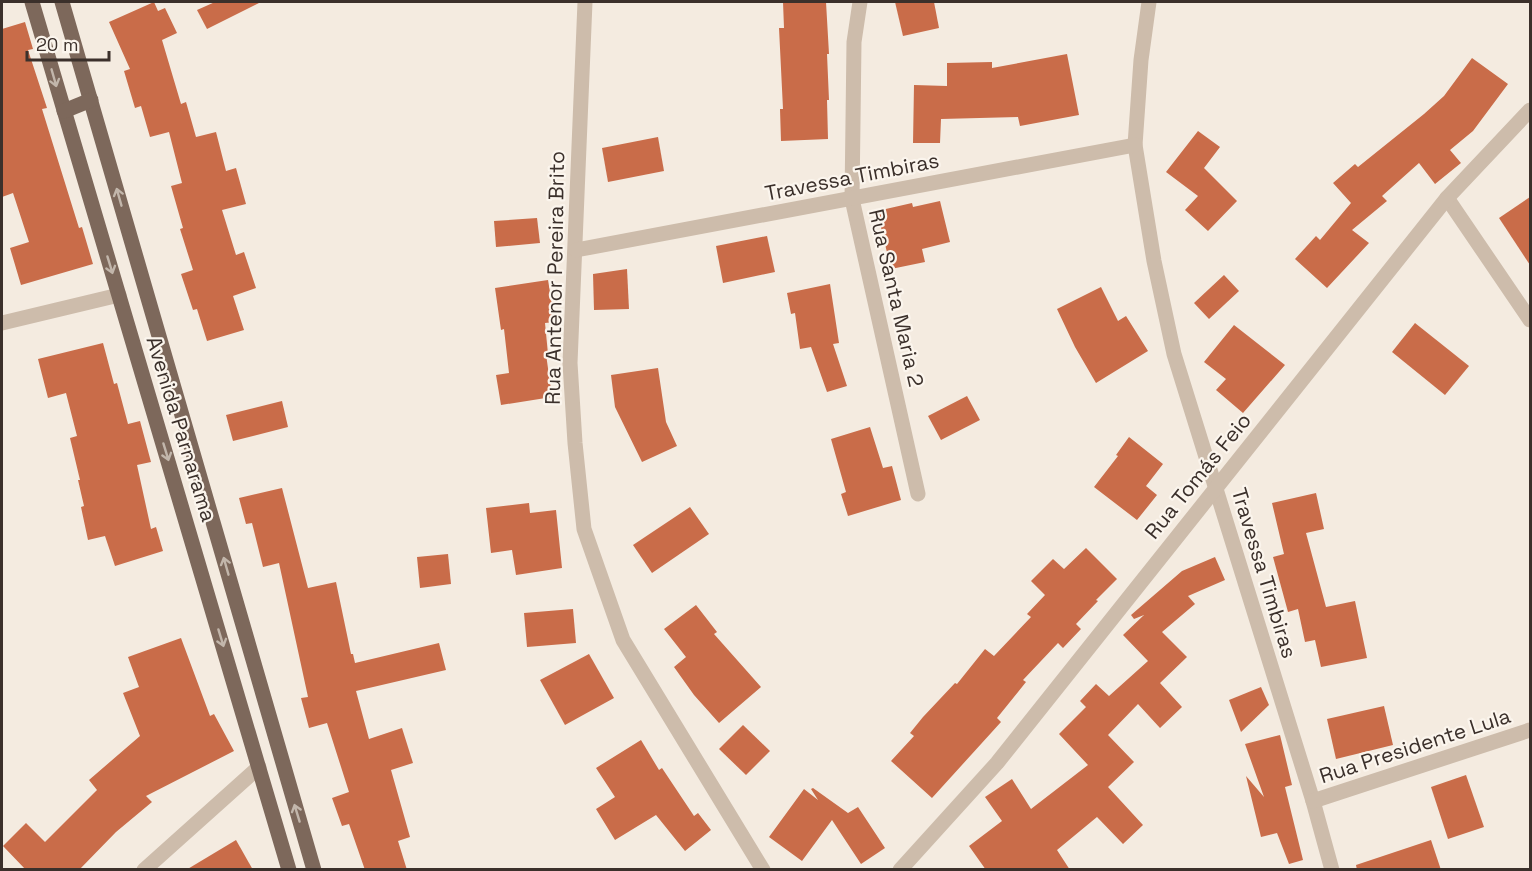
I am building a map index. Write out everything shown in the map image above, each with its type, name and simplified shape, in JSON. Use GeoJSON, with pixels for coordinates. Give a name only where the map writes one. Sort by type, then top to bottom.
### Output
{"type":"FeatureCollection","features":[{"type":"Feature","properties":{"kind":"main road","name":"Avenida Parnarama"},"geometry":{"type":"LineString","coordinates":[[32,2],[289,870]]}},
{"type":"Feature","properties":{"kind":"main road","name":"Avenida Parnarama"},"geometry":{"type":"LineString","coordinates":[[62,2],[314,870]]}},
{"type":"Feature","properties":{"kind":"main road"},"geometry":{"type":"LineString","coordinates":[[64,111],[91,100]]}},
{"type":"Feature","properties":{"kind":"main road"},"geometry":{"type":"LineString","coordinates":[[119,296],[147,290]]}},
{"type":"Feature","properties":{"kind":"main road"},"geometry":{"type":"LineString","coordinates":[[259,767],[281,759]]}},
{"type":"Feature","properties":{"kind":"street","name":"Rua Antenor Pereira Brito"},"geometry":{"type":"LineString","coordinates":[[585,2],[570,363],[584,529],[623,640],[763,870]]}},
{"type":"Feature","properties":{"kind":"street","name":"Rua Santa Maria 2"},"geometry":{"type":"LineString","coordinates":[[860,2],[854,42],[852,199],[918,494]]}},
{"type":"Feature","properties":{"kind":"street","name":"Travessa Timbiras"},"geometry":{"type":"LineString","coordinates":[[1149,2],[1141,60],[1135,145],[1154,261],[1174,354],[1313,801],[1332,870]]}},
{"type":"Feature","properties":{"kind":"street","name":"Rua Tomás Feio"},"geometry":{"type":"LineString","coordinates":[[900,870],[997,763],[1447,198],[1530,110]]}},
{"type":"Feature","properties":{"kind":"street","name":"Travessa Timbiras"},"geometry":{"type":"LineString","coordinates":[[576,250],[1135,145]]}},
{"type":"Feature","properties":{"kind":"street"},"geometry":{"type":"LineString","coordinates":[[1447,198],[1530,320]]}},
{"type":"Feature","properties":{"kind":"street"},"geometry":{"type":"LineString","coordinates":[[2,323],[119,296]]}},
{"type":"Feature","properties":{"kind":"street","name":"Rua Presidente Lula"},"geometry":{"type":"LineString","coordinates":[[1313,801],[1530,730]]}},
{"type":"Feature","properties":{"kind":"street"},"geometry":{"type":"LineString","coordinates":[[144,870],[259,767]]}},
{"type":"Feature","properties":{"kind":"building"},"geometry":{"type":"Polygon","coordinates":[[[154,2],[158,11],[165,8],[177,33],[162,40],[181,104],[186,102],[196,137],[216,132],[226,171],[236,168],[246,204],[222,210],[236,255],[244,252],[256,288],[233,296],[244,330],[207,341],[197,309],[193,310],[181,274],[193,270],[180,229],[183,228],[171,186],[182,183],[169,132],[150,137],[141,106],[135,108],[124,71],[130,69],[109,22],[154,2]]]}},
{"type":"Feature","properties":{"kind":"building"},"geometry":{"type":"Polygon","coordinates":[[[215,2],[261,2],[207,29],[197,10],[215,2]]]}},
{"type":"Feature","properties":{"kind":"building"},"geometry":{"type":"Polygon","coordinates":[[[783,2],[826,2],[829,54],[827,54],[828,139],[781,141],[780,109],[783,109],[779,28],[784,28],[783,2]]]}},
{"type":"Feature","properties":{"kind":"building"},"geometry":{"type":"Polygon","coordinates":[[[895,2],[934,2],[939,28],[903,36],[895,2]]]}},
{"type":"Feature","properties":{"kind":"building"},"geometry":{"type":"Polygon","coordinates":[[[25,22],[33,49],[28,50],[47,108],[42,109],[79,228],[82,227],[93,264],[21,285],[10,248],[29,242],[13,193],[2,197],[2,29],[25,22]]]}},
{"type":"Feature","properties":{"kind":"building"},"geometry":{"type":"Polygon","coordinates":[[[1067,54],[1079,115],[1020,126],[1018,117],[941,119],[940,143],[913,143],[914,85],[947,86],[947,63],[992,62],[992,68],[1067,54]]]}},
{"type":"Feature","properties":{"kind":"building"},"geometry":{"type":"Polygon","coordinates":[[[1472,58],[1508,84],[1473,131],[1450,150],[1461,163],[1435,184],[1419,163],[1382,196],[1387,201],[1352,230],[1369,243],[1327,288],[1295,259],[1316,236],[1320,240],[1351,203],[1333,183],[1355,164],[1358,167],[1424,114],[1444,96],[1472,58]]]}},
{"type":"Feature","properties":{"kind":"building"},"geometry":{"type":"Polygon","coordinates":[[[1198,131],[1220,147],[1204,168],[1237,201],[1208,231],[1185,210],[1198,196],[1166,172],[1198,131]]]}},
{"type":"Feature","properties":{"kind":"building"},"geometry":{"type":"Polygon","coordinates":[[[658,137],[664,171],[608,182],[602,148],[658,137]]]}},
{"type":"Feature","properties":{"kind":"building"},"geometry":{"type":"Polygon","coordinates":[[[1530,197],[1530,265],[1499,218],[1530,197]]]}},
{"type":"Feature","properties":{"kind":"building"},"geometry":{"type":"Polygon","coordinates":[[[940,201],[950,242],[922,249],[925,262],[891,269],[877,211],[912,203],[913,207],[940,201]]]}},
{"type":"Feature","properties":{"kind":"building"},"geometry":{"type":"Polygon","coordinates":[[[537,218],[540,243],[496,247],[494,221],[537,218]]]}},
{"type":"Feature","properties":{"kind":"building"},"geometry":{"type":"Polygon","coordinates":[[[767,236],[775,272],[723,283],[716,246],[767,236]]]}},
{"type":"Feature","properties":{"kind":"building"},"geometry":{"type":"Polygon","coordinates":[[[627,269],[629,309],[594,310],[593,274],[627,269]]]}},
{"type":"Feature","properties":{"kind":"building"},"geometry":{"type":"Polygon","coordinates":[[[1224,275],[1239,291],[1209,319],[1194,303],[1224,275]]]}},
{"type":"Feature","properties":{"kind":"building"},"geometry":{"type":"Polygon","coordinates":[[[548,280],[555,322],[545,323],[548,354],[546,354],[552,397],[501,405],[496,375],[509,373],[504,329],[501,330],[495,288],[548,280]]]}},
{"type":"Feature","properties":{"kind":"building"},"geometry":{"type":"Polygon","coordinates":[[[830,284],[839,343],[833,344],[847,386],[827,392],[811,347],[800,349],[795,313],[791,314],[787,293],[830,284]]]}},
{"type":"Feature","properties":{"kind":"building"},"geometry":{"type":"Polygon","coordinates":[[[1101,287],[1118,321],[1126,316],[1148,351],[1096,383],[1057,309],[1101,287]]]}},
{"type":"Feature","properties":{"kind":"building"},"geometry":{"type":"Polygon","coordinates":[[[1415,323],[1469,366],[1445,395],[1392,352],[1415,323]]]}},
{"type":"Feature","properties":{"kind":"building"},"geometry":{"type":"Polygon","coordinates":[[[1234,325],[1285,365],[1243,413],[1216,390],[1226,379],[1204,362],[1234,325]]]}},
{"type":"Feature","properties":{"kind":"building"},"geometry":{"type":"Polygon","coordinates":[[[103,343],[128,424],[140,421],[151,462],[137,465],[151,529],[156,527],[163,551],[115,566],[105,536],[88,540],[81,507],[84,506],[78,480],[80,480],[70,438],[77,436],[66,393],[48,398],[38,359],[103,343]]]}},
{"type":"Feature","properties":{"kind":"building"},"geometry":{"type":"Polygon","coordinates":[[[658,368],[666,422],[677,446],[642,462],[615,407],[611,375],[658,368]]]}},
{"type":"Feature","properties":{"kind":"building"},"geometry":{"type":"Polygon","coordinates":[[[967,396],[980,420],[941,440],[928,416],[967,396]]]}},
{"type":"Feature","properties":{"kind":"building"},"geometry":{"type":"Polygon","coordinates":[[[282,401],[288,427],[233,441],[226,415],[282,401]]]}},
{"type":"Feature","properties":{"kind":"building"},"geometry":{"type":"Polygon","coordinates":[[[870,427],[883,468],[892,466],[901,500],[848,516],[841,494],[846,492],[831,439],[870,427]]]}},
{"type":"Feature","properties":{"kind":"building"},"geometry":{"type":"Polygon","coordinates":[[[1129,437],[1163,464],[1146,486],[1157,495],[1137,520],[1094,487],[1118,456],[1116,455],[1129,437]]]}},
{"type":"Feature","properties":{"kind":"building"},"geometry":{"type":"Polygon","coordinates":[[[282,488],[308,588],[336,582],[351,654],[353,654],[355,663],[439,643],[446,670],[356,691],[369,739],[402,728],[413,763],[391,770],[410,837],[398,841],[407,870],[365,870],[349,824],[342,826],[332,798],[349,792],[327,723],[309,728],[301,698],[308,697],[279,563],[263,567],[252,523],[246,524],[239,498],[282,488]]]}},
{"type":"Feature","properties":{"kind":"building"},"geometry":{"type":"Polygon","coordinates":[[[1316,493],[1324,529],[1306,533],[1326,607],[1355,601],[1367,658],[1321,667],[1315,640],[1305,642],[1298,609],[1288,612],[1273,557],[1284,554],[1272,503],[1316,493]]]}},
{"type":"Feature","properties":{"kind":"building"},"geometry":{"type":"Polygon","coordinates":[[[529,503],[530,513],[556,510],[562,568],[516,575],[512,550],[491,553],[486,508],[529,503]]]}},
{"type":"Feature","properties":{"kind":"building"},"geometry":{"type":"Polygon","coordinates":[[[690,507],[709,534],[652,573],[633,545],[690,507]]]}},
{"type":"Feature","properties":{"kind":"building"},"geometry":{"type":"Polygon","coordinates":[[[1086,548],[1117,579],[1076,624],[1081,629],[1063,648],[1058,643],[1023,680],[1026,682],[997,718],[1001,722],[932,798],[891,761],[914,736],[910,733],[923,717],[955,683],[957,684],[985,649],[994,656],[1031,617],[1027,614],[1045,595],[1031,581],[1053,559],[1064,569],[1086,548]]]}},
{"type":"Feature","properties":{"kind":"building"},"geometry":{"type":"Polygon","coordinates":[[[448,554],[451,584],[420,588],[417,557],[448,554]]]}},
{"type":"Feature","properties":{"kind":"building"},"geometry":{"type":"Polygon","coordinates":[[[1215,557],[1225,580],[1188,596],[1195,604],[1162,632],[1187,657],[1160,683],[1182,707],[1160,728],[1138,704],[1108,735],[1134,762],[1108,787],[1143,825],[1123,844],[1097,817],[1057,850],[1070,870],[986,870],[969,846],[1002,821],[985,797],[1012,779],[1031,809],[1088,765],[1059,734],[1086,707],[1080,701],[1096,684],[1109,696],[1148,661],[1123,635],[1144,615],[1134,619],[1131,615],[1182,571],[1215,557]]]}},
{"type":"Feature","properties":{"kind":"building"},"geometry":{"type":"Polygon","coordinates":[[[696,605],[717,632],[714,634],[761,687],[719,723],[694,695],[674,667],[686,657],[664,629],[696,605]]]}},
{"type":"Feature","properties":{"kind":"building"},"geometry":{"type":"Polygon","coordinates":[[[573,609],[576,643],[527,647],[524,613],[573,609]]]}},
{"type":"Feature","properties":{"kind":"building"},"geometry":{"type":"Polygon","coordinates":[[[181,638],[210,716],[214,714],[234,751],[146,796],[152,802],[116,832],[79,870],[26,870],[3,846],[26,823],[45,842],[97,790],[89,780],[140,736],[123,693],[139,687],[128,657],[181,638]]]}},
{"type":"Feature","properties":{"kind":"building"},"geometry":{"type":"Polygon","coordinates":[[[589,654],[614,698],[565,725],[540,680],[589,654]]]}},
{"type":"Feature","properties":{"kind":"building"},"geometry":{"type":"Polygon","coordinates":[[[1261,687],[1269,705],[1241,732],[1229,700],[1261,687]]]}},
{"type":"Feature","properties":{"kind":"building"},"geometry":{"type":"Polygon","coordinates":[[[1384,706],[1393,745],[1336,759],[1327,719],[1384,706]]]}},
{"type":"Feature","properties":{"kind":"building"},"geometry":{"type":"Polygon","coordinates":[[[743,725],[770,751],[746,775],[719,749],[743,725]]]}},
{"type":"Feature","properties":{"kind":"building"},"geometry":{"type":"Polygon","coordinates":[[[1280,735],[1292,785],[1285,787],[1303,860],[1289,864],[1277,833],[1261,837],[1246,776],[1264,797],[1245,744],[1280,735]]]}},
{"type":"Feature","properties":{"kind":"building"},"geometry":{"type":"Polygon","coordinates":[[[641,740],[659,770],[662,768],[694,816],[698,813],[711,830],[685,851],[656,815],[615,840],[596,809],[615,797],[596,768],[641,740]]]}},
{"type":"Feature","properties":{"kind":"building"},"geometry":{"type":"Polygon","coordinates":[[[1466,775],[1484,827],[1448,839],[1431,787],[1466,775]]]}},
{"type":"Feature","properties":{"kind":"building"},"geometry":{"type":"Polygon","coordinates":[[[813,788],[848,813],[858,807],[885,848],[861,864],[832,820],[802,861],[769,837],[804,789],[818,800],[811,789],[813,788]]]}},
{"type":"Feature","properties":{"kind":"building"},"geometry":{"type":"Polygon","coordinates":[[[236,840],[253,870],[186,870],[236,840]]]}},
{"type":"Feature","properties":{"kind":"building"},"geometry":{"type":"Polygon","coordinates":[[[1431,840],[1441,870],[1357,870],[1356,865],[1431,840]]]}}]}
